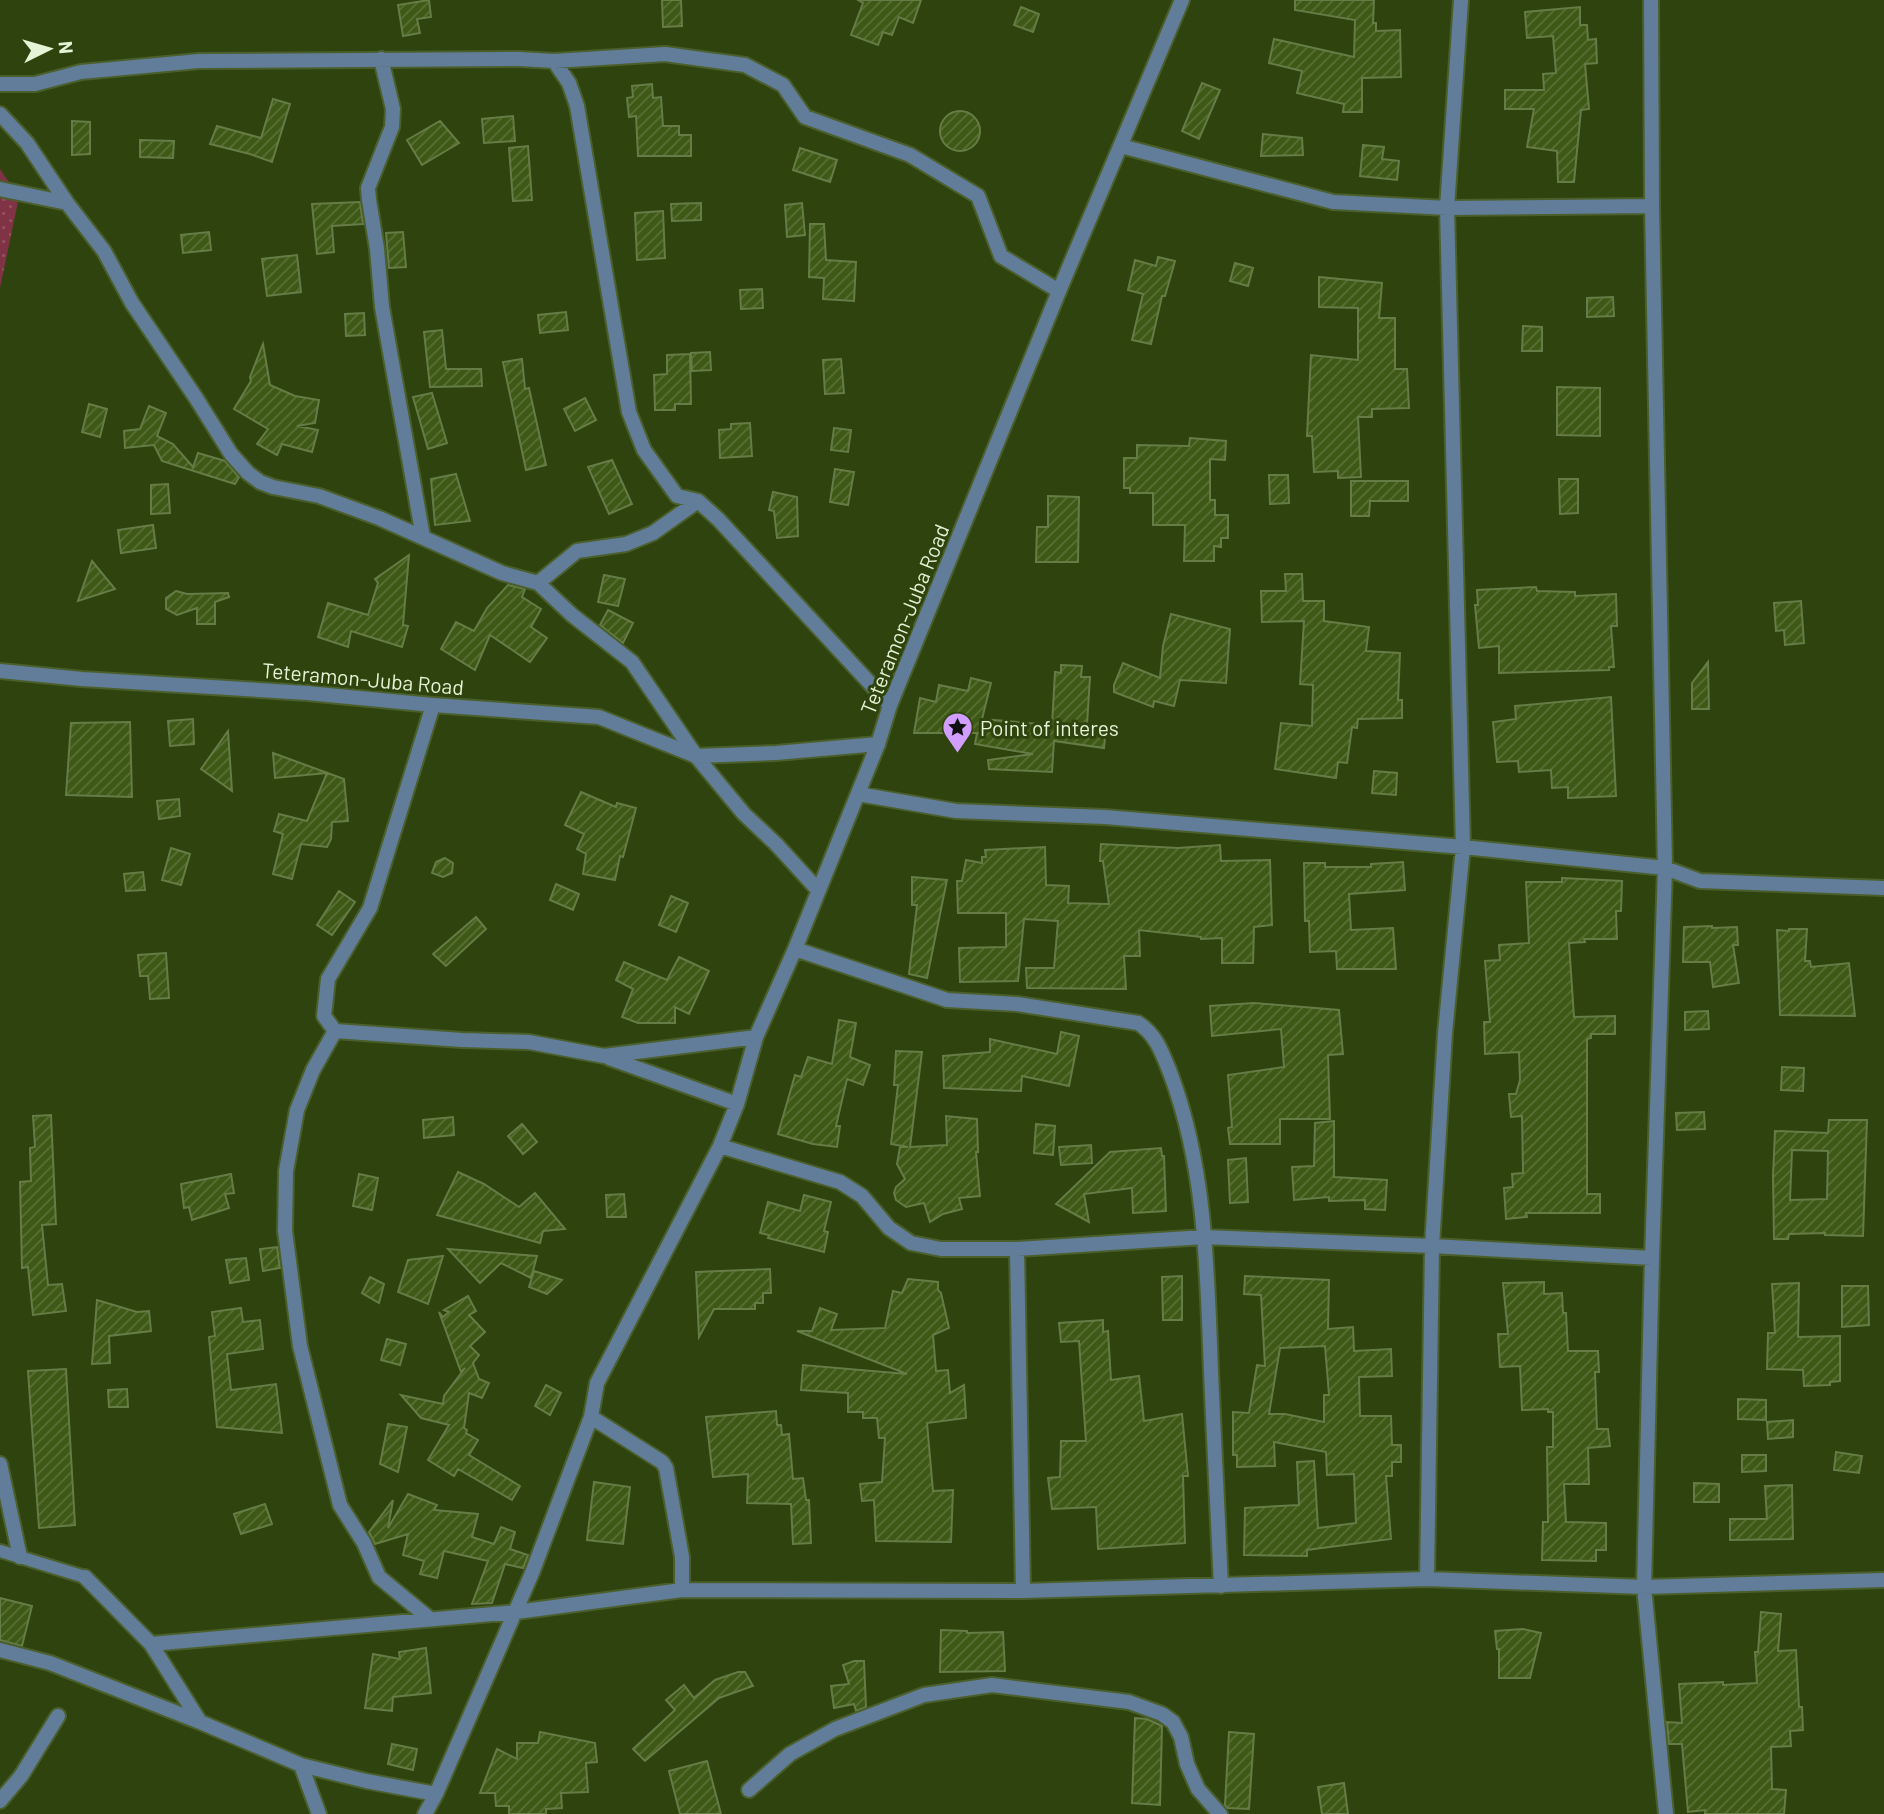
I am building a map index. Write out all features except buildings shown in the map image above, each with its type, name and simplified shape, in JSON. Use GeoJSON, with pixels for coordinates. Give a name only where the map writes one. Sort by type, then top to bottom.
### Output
{"type":"FeatureCollection","features":[{"type":"Feature","properties":{"kind":"street","name":"Teteramon-Juba Road"},"geometry":{"type":"LineString","coordinates":[[0,671],[599,717],[696,756],[776,753],[878,744],[890,705],[1059,291],[1182,0]]}},
{"type":"Feature","properties":{"kind":"street"},"geometry":{"type":"LineString","coordinates":[[1427,1579],[1432,1246],[1444,1033],[1463,847],[1447,208],[1461,0]]}},
{"type":"Feature","properties":{"kind":"street"},"geometry":{"type":"LineString","coordinates":[[1651,0],[1652,206],[1665,868],[1644,1587],[1666,1814]]}},
{"type":"Feature","properties":{"kind":"street"},"geometry":{"type":"LineString","coordinates":[[0,84],[35,84],[81,72],[199,61],[519,58],[554,61],[664,54],[745,65],[783,85],[805,117],[910,155],[978,196],[1001,256],[1059,291]]}},
{"type":"Feature","properties":{"kind":"street"},"geometry":{"type":"LineString","coordinates":[[381,59],[393,109],[392,127],[368,188],[369,200],[382,307],[423,537]]}},
{"type":"Feature","properties":{"kind":"street"},"geometry":{"type":"LineString","coordinates":[[554,61],[569,83],[576,106],[629,412],[644,450],[677,496],[698,501],[718,519],[890,705]]}},
{"type":"Feature","properties":{"kind":"street"},"geometry":{"type":"LineString","coordinates":[[0,114],[27,143],[67,203],[104,251],[132,303],[230,454],[248,473],[273,487],[319,496],[423,537],[502,573],[538,583],[572,615],[632,662],[696,756],[744,814],[818,890]]}},
{"type":"Feature","properties":{"kind":"street"},"geometry":{"type":"LineString","coordinates":[[1121,146],[1333,202],[1447,208],[1652,206]]}},
{"type":"Feature","properties":{"kind":"street"},"geometry":{"type":"LineString","coordinates":[[0,189],[67,203]]}},
{"type":"Feature","properties":{"kind":"street"},"geometry":{"type":"LineString","coordinates":[[538,583],[577,551],[626,544],[653,533],[698,501]]}},
{"type":"Feature","properties":{"kind":"street"},"geometry":{"type":"LineString","coordinates":[[433,705],[370,908],[328,979],[324,1016],[335,1031],[529,1042],[604,1056],[737,1104]]}},
{"type":"Feature","properties":{"kind":"street"},"geometry":{"type":"LineString","coordinates":[[425,1814],[516,1612],[591,1417],[597,1383],[720,1146],[737,1104],[756,1037],[878,744]]}},
{"type":"Feature","properties":{"kind":"street"},"geometry":{"type":"LineString","coordinates":[[858,794],[956,811],[1105,817],[1463,847],[1665,868],[1700,881],[1884,888]]}},
{"type":"Feature","properties":{"kind":"street"},"geometry":{"type":"LineString","coordinates":[[794,949],[947,1000],[1017,1004],[1138,1023],[1151,1031],[1162,1051],[1183,1108],[1196,1171],[1205,1237],[1221,1586]]}},
{"type":"Feature","properties":{"kind":"street"},"geometry":{"type":"LineString","coordinates":[[335,1031],[313,1070],[297,1110],[286,1171],[285,1231],[300,1346],[340,1505],[364,1543],[379,1577],[430,1619]]}},
{"type":"Feature","properties":{"kind":"street"},"geometry":{"type":"LineString","coordinates":[[604,1056],[756,1037]]}},
{"type":"Feature","properties":{"kind":"street"},"geometry":{"type":"LineString","coordinates":[[720,1146],[840,1182],[862,1196],[889,1228],[911,1243],[941,1249],[1017,1249],[1205,1237],[1652,1258]]}},
{"type":"Feature","properties":{"kind":"street"},"geometry":{"type":"LineString","coordinates":[[1017,1249],[1023,1591]]}},
{"type":"Feature","properties":{"kind":"street"},"geometry":{"type":"LineString","coordinates":[[591,1417],[662,1462],[666,1468],[682,1557],[682,1590]]}},
{"type":"Feature","properties":{"kind":"street"},"geometry":{"type":"LineString","coordinates":[[0,1464],[20,1556]]}},
{"type":"Feature","properties":{"kind":"street"},"geometry":{"type":"LineString","coordinates":[[85,1577],[150,1644],[200,1722]]}},
{"type":"Feature","properties":{"kind":"street"},"geometry":{"type":"LineString","coordinates":[[150,1644],[516,1612],[682,1590],[1023,1591],[1427,1579],[1644,1587],[1884,1580]]}},
{"type":"Feature","properties":{"kind":"street"},"geometry":{"type":"LineString","coordinates":[[0,1650],[50,1663],[301,1765],[436,1794]]}},
{"type":"Feature","properties":{"kind":"street"},"geometry":{"type":"LineString","coordinates":[[749,1790],[790,1754],[835,1729],[923,1695],[992,1685],[1129,1702],[1162,1713],[1173,1721],[1181,1737],[1187,1764],[1198,1789],[1220,1814]]}},
{"type":"Feature","properties":{"kind":"street"},"geometry":{"type":"LineString","coordinates":[[0,1801],[22,1776],[58,1716]]}},
{"type":"Feature","properties":{"kind":"street"},"geometry":{"type":"LineString","coordinates":[[301,1765],[319,1814]]}},
{"type":"Feature","properties":{"kind":"lane"},"geometry":{"type":"LineString","coordinates":[[0,1551],[85,1577]]}},
{"type":"Feature","properties":{"kind":"shaded area"},"geometry":{"type":"Polygon","coordinates":[[[0,169],[19,197],[0,288],[0,169]]]}},
{"type":"Feature","properties":{"kind":"place","name":"Point of interes"},"geometry":{"type":"Point","coordinates":[957,754]}}]}
